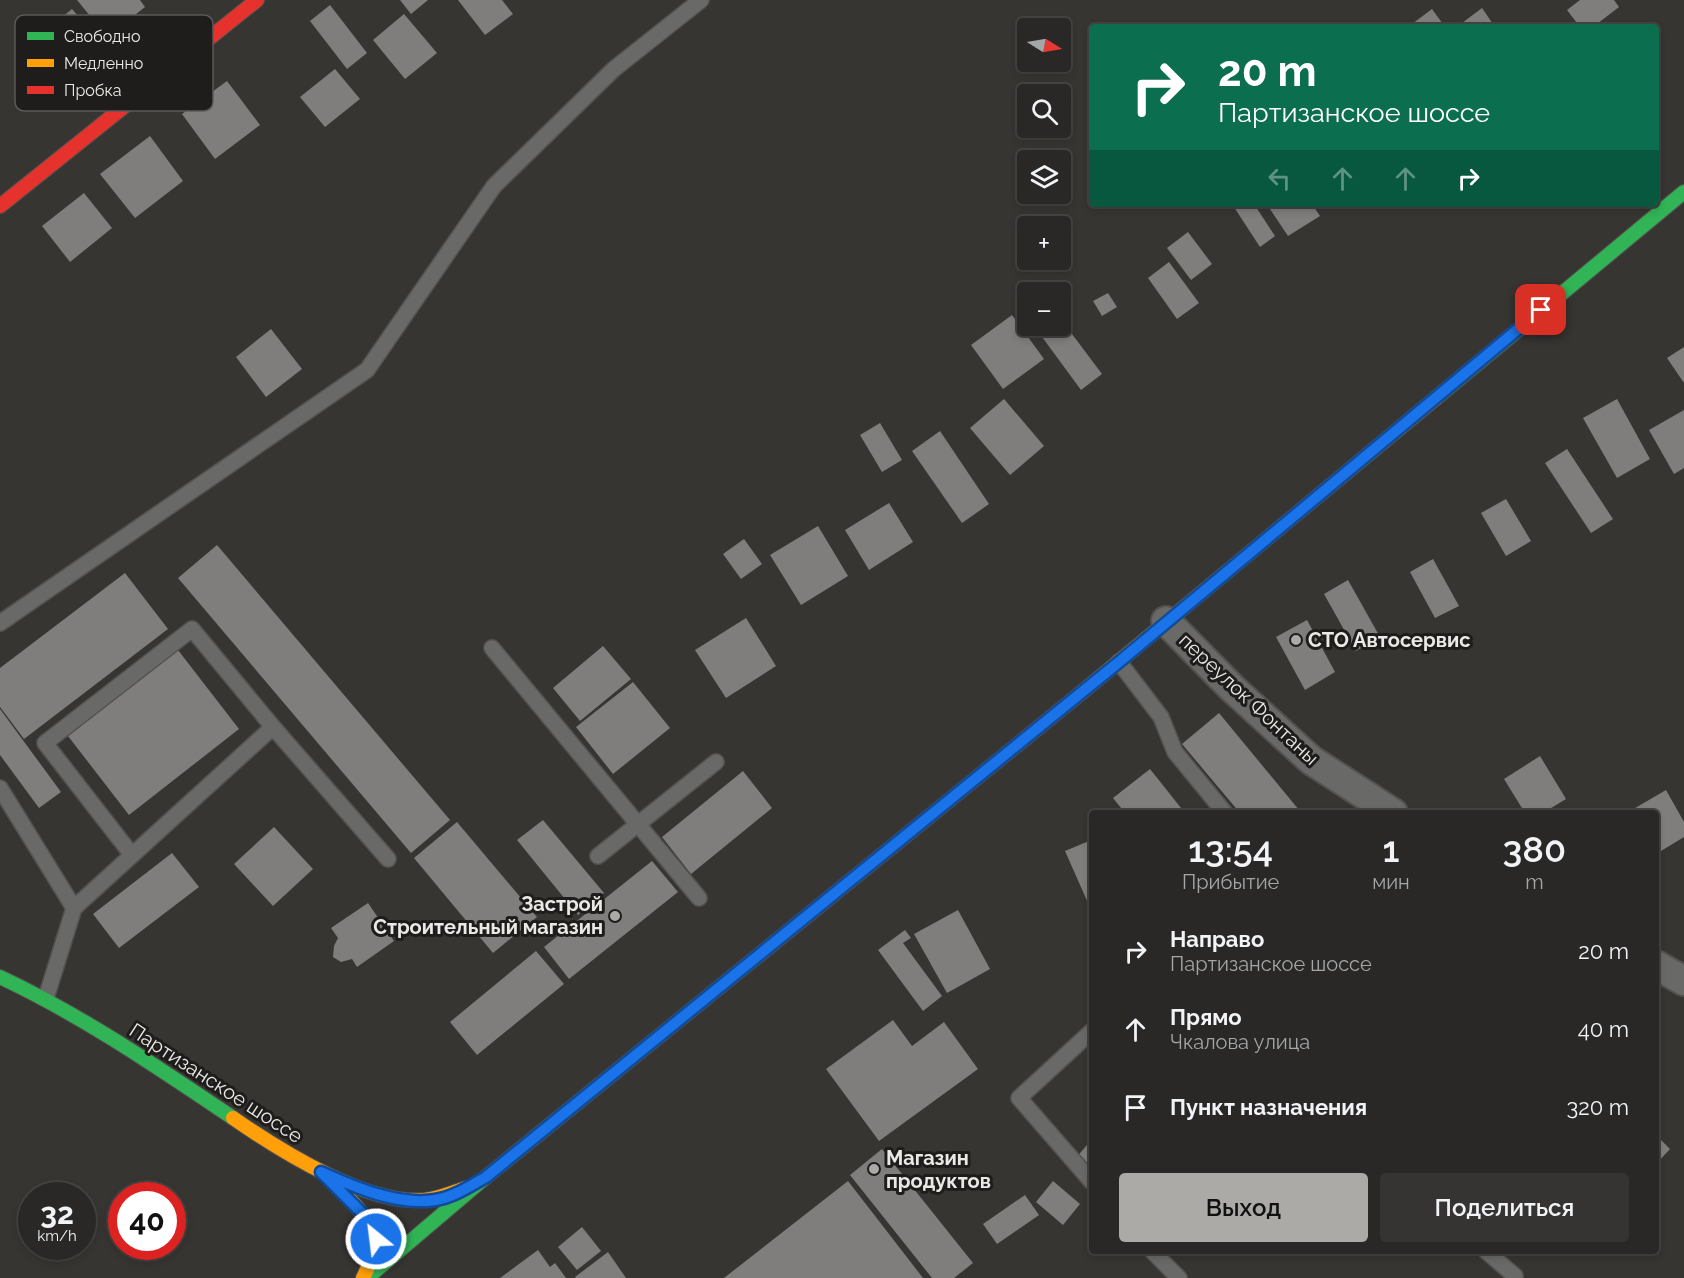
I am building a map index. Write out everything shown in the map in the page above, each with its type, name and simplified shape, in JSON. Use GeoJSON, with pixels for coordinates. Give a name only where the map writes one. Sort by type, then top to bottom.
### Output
{"type":"FeatureCollection","features":[{"type":"Feature","properties":{"kind":"main road"},"geometry":{"type":"LineString","coordinates":[[213,35],[257,0]]}},
{"type":"Feature","properties":{"kind":"main road"},"geometry":{"type":"LineString","coordinates":[[0,206],[119,111]]}},
{"type":"Feature","properties":{"kind":"main road"},"geometry":{"type":"LineString","coordinates":[[365,1278],[1119,662],[1684,192]]}},
{"type":"Feature","properties":{"kind":"main road","name":"Партизанское шоссе"},"geometry":{"type":"LineString","coordinates":[[0,977],[46,998],[144,1057],[273,1147],[321,1172],[360,1188],[416,1200],[434,1200],[459,1193],[486,1177]]}},
{"type":"Feature","properties":{"kind":"main road"},"geometry":{"type":"LineString","coordinates":[[321,1172],[355,1204],[375,1230],[375,1249],[365,1278]]}},
{"type":"Feature","properties":{"kind":"street","name":"переулок Фонтаны"},"geometry":{"type":"LineString","coordinates":[[1166,621],[1232,688],[1311,760],[1388,810]]}},
{"type":"Feature","properties":{"kind":"street"},"geometry":{"type":"LineString","coordinates":[[1659,967],[1684,981]]}},
{"type":"Feature","properties":{"kind":"lane"},"geometry":{"type":"LineString","coordinates":[[0,623],[367,370],[494,186],[614,69],[701,0]]}},
{"type":"Feature","properties":{"kind":"lane"},"geometry":{"type":"LineString","coordinates":[[132,855],[45,743],[192,629],[387,860]]}},
{"type":"Feature","properties":{"kind":"lane"},"geometry":{"type":"LineString","coordinates":[[492,648],[699,898]]}},
{"type":"Feature","properties":{"kind":"lane"},"geometry":{"type":"LineString","coordinates":[[1119,662],[1161,717],[1175,752],[1223,810]]}},
{"type":"Feature","properties":{"kind":"lane"},"geometry":{"type":"LineString","coordinates":[[46,998],[74,908],[273,727]]}},
{"type":"Feature","properties":{"kind":"lane"},"geometry":{"type":"LineString","coordinates":[[598,856],[716,762]]}},
{"type":"Feature","properties":{"kind":"lane"},"geometry":{"type":"LineString","coordinates":[[0,788],[74,908]]}},
{"type":"Feature","properties":{"kind":"lane"},"geometry":{"type":"LineString","coordinates":[[1089,1034],[1019,1098],[1089,1179]]}},
{"type":"Feature","properties":{"kind":"lane"},"geometry":{"type":"LineString","coordinates":[[1155,1254],[1179,1278]]}},
{"type":"Feature","properties":{"kind":"lane"},"geometry":{"type":"LineString","coordinates":[[1489,1254],[1515,1276]]}},
{"type":"Feature","properties":{"kind":"building"},"geometry":{"type":"Polygon","coordinates":[[[77,0],[140,0],[145,7],[135,15],[89,15],[77,0]]]}},
{"type":"Feature","properties":{"kind":"building"},"geometry":{"type":"Polygon","coordinates":[[[400,0],[428,0],[411,14],[400,0]]]}},
{"type":"Feature","properties":{"kind":"building"},"geometry":{"type":"Polygon","coordinates":[[[458,0],[502,0],[513,14],[485,35],[458,0]]]}},
{"type":"Feature","properties":{"kind":"building"},"geometry":{"type":"Polygon","coordinates":[[[1580,0],[1614,0],[1619,7],[1597,24],[1578,24],[1567,10],[1580,0]]]}},
{"type":"Feature","properties":{"kind":"building"},"geometry":{"type":"Polygon","coordinates":[[[330,5],[367,53],[347,69],[310,21],[330,5]]]}},
{"type":"Feature","properties":{"kind":"building"},"geometry":{"type":"Polygon","coordinates":[[[1482,8],[1493,24],[1463,24],[1482,8]]]}},
{"type":"Feature","properties":{"kind":"building"},"geometry":{"type":"Polygon","coordinates":[[[72,9],[77,15],[65,15],[72,9]]]}},
{"type":"Feature","properties":{"kind":"building"},"geometry":{"type":"Polygon","coordinates":[[[1432,9],[1443,24],[1412,24],[1432,9]]]}},
{"type":"Feature","properties":{"kind":"building"},"geometry":{"type":"Polygon","coordinates":[[[404,14],[437,53],[405,79],[373,40],[404,14]]]}},
{"type":"Feature","properties":{"kind":"building"},"geometry":{"type":"Polygon","coordinates":[[[335,69],[360,99],[325,127],[300,97],[335,69]]]}},
{"type":"Feature","properties":{"kind":"building"},"geometry":{"type":"Polygon","coordinates":[[[227,81],[260,125],[215,159],[182,114],[186,111],[213,111],[213,91],[227,81]]]}},
{"type":"Feature","properties":{"kind":"building"},"geometry":{"type":"Polygon","coordinates":[[[150,136],[183,181],[135,218],[100,174],[150,136]]]}},
{"type":"Feature","properties":{"kind":"building"},"geometry":{"type":"Polygon","coordinates":[[[84,193],[112,228],[70,262],[42,226],[84,193]]]}},
{"type":"Feature","properties":{"kind":"building"},"geometry":{"type":"Polygon","coordinates":[[[1234,207],[1256,207],[1275,236],[1260,247],[1234,207]]]}},
{"type":"Feature","properties":{"kind":"building"},"geometry":{"type":"Polygon","coordinates":[[[1269,207],[1314,207],[1320,216],[1288,236],[1269,207]]]}},
{"type":"Feature","properties":{"kind":"building"},"geometry":{"type":"Polygon","coordinates":[[[1188,232],[1212,264],[1191,280],[1167,248],[1188,232]]]}},
{"type":"Feature","properties":{"kind":"building"},"geometry":{"type":"Polygon","coordinates":[[[1169,262],[1199,303],[1177,319],[1148,278],[1169,262]]]}},
{"type":"Feature","properties":{"kind":"building"},"geometry":{"type":"Polygon","coordinates":[[[1108,293],[1117,307],[1102,316],[1093,301],[1108,293]]]}},
{"type":"Feature","properties":{"kind":"building"},"geometry":{"type":"Polygon","coordinates":[[[1012,315],[1017,322],[1017,336],[1027,336],[1044,359],[1003,389],[971,345],[1012,315]]]}},
{"type":"Feature","properties":{"kind":"building"},"geometry":{"type":"Polygon","coordinates":[[[271,329],[302,369],[266,397],[236,357],[271,329]]]}},
{"type":"Feature","properties":{"kind":"building"},"geometry":{"type":"Polygon","coordinates":[[[1071,333],[1102,374],[1081,390],[1041,336],[1071,336],[1071,333]]]}},
{"type":"Feature","properties":{"kind":"building"},"geometry":{"type":"Polygon","coordinates":[[[1684,347],[1684,383],[1667,358],[1684,347]]]}},
{"type":"Feature","properties":{"kind":"building"},"geometry":{"type":"Polygon","coordinates":[[[1004,399],[1044,446],[1010,475],[970,428],[1004,399]]]}},
{"type":"Feature","properties":{"kind":"building"},"geometry":{"type":"Polygon","coordinates":[[[1617,399],[1650,459],[1617,478],[1583,418],[1617,399]]]}},
{"type":"Feature","properties":{"kind":"building"},"geometry":{"type":"Polygon","coordinates":[[[1684,410],[1684,468],[1674,474],[1649,430],[1684,410]]]}},
{"type":"Feature","properties":{"kind":"building"},"geometry":{"type":"Polygon","coordinates":[[[880,423],[902,460],[882,472],[860,435],[880,423]]]}},
{"type":"Feature","properties":{"kind":"building"},"geometry":{"type":"Polygon","coordinates":[[[940,431],[989,504],[962,523],[912,451],[940,431]]]}},
{"type":"Feature","properties":{"kind":"building"},"geometry":{"type":"Polygon","coordinates":[[[1567,449],[1613,519],[1591,533],[1545,463],[1567,449]]]}},
{"type":"Feature","properties":{"kind":"building"},"geometry":{"type":"Polygon","coordinates":[[[1506,499],[1531,541],[1506,556],[1481,513],[1506,499]]]}},
{"type":"Feature","properties":{"kind":"building"},"geometry":{"type":"Polygon","coordinates":[[[889,503],[913,542],[869,570],[845,530],[889,503]]]}},
{"type":"Feature","properties":{"kind":"building"},"geometry":{"type":"Polygon","coordinates":[[[818,526],[848,576],[801,605],[770,555],[818,526]]]}},
{"type":"Feature","properties":{"kind":"building"},"geometry":{"type":"Polygon","coordinates":[[[744,539],[762,564],[741,579],[723,554],[744,539]]]}},
{"type":"Feature","properties":{"kind":"building"},"geometry":{"type":"Polygon","coordinates":[[[217,545],[450,820],[411,853],[178,578],[217,545]]]}},
{"type":"Feature","properties":{"kind":"building"},"geometry":{"type":"Polygon","coordinates":[[[1433,559],[1459,606],[1435,618],[1410,572],[1433,559]]]}},
{"type":"Feature","properties":{"kind":"building"},"geometry":{"type":"Polygon","coordinates":[[[125,573],[168,629],[24,739],[0,707],[0,668],[125,573]]]}},
{"type":"Feature","properties":{"kind":"building"},"geometry":{"type":"Polygon","coordinates":[[[1348,580],[1380,637],[1356,651],[1324,594],[1348,580]]]}},
{"type":"Feature","properties":{"kind":"building"},"geometry":{"type":"Polygon","coordinates":[[[746,618],[776,666],[726,698],[695,650],[746,618]]]}},
{"type":"Feature","properties":{"kind":"building"},"geometry":{"type":"Polygon","coordinates":[[[1307,620],[1335,672],[1305,690],[1276,637],[1307,620]]]}},
{"type":"Feature","properties":{"kind":"building"},"geometry":{"type":"Polygon","coordinates":[[[603,646],[631,679],[580,721],[553,688],[603,646]]]}},
{"type":"Feature","properties":{"kind":"building"},"geometry":{"type":"Polygon","coordinates":[[[178,650],[239,729],[129,815],[68,736],[178,650]]]}},
{"type":"Feature","properties":{"kind":"building"},"geometry":{"type":"Polygon","coordinates":[[[633,682],[670,728],[613,774],[576,727],[633,682]]]}},
{"type":"Feature","properties":{"kind":"building"},"geometry":{"type":"Polygon","coordinates":[[[0,709],[61,792],[39,808],[0,755],[0,709]]]}},
{"type":"Feature","properties":{"kind":"building"},"geometry":{"type":"Polygon","coordinates":[[[1219,713],[1299,810],[1237,810],[1182,744],[1219,713]]]}},
{"type":"Feature","properties":{"kind":"building"},"geometry":{"type":"Polygon","coordinates":[[[1540,756],[1566,799],[1548,810],[1523,810],[1504,779],[1540,756]]]}},
{"type":"Feature","properties":{"kind":"building"},"geometry":{"type":"Polygon","coordinates":[[[1150,769],[1183,810],[1123,810],[1113,798],[1150,769]]]}},
{"type":"Feature","properties":{"kind":"building"},"geometry":{"type":"Polygon","coordinates":[[[743,771],[772,808],[691,874],[662,837],[743,771]]]}},
{"type":"Feature","properties":{"kind":"building"},"geometry":{"type":"Polygon","coordinates":[[[1666,790],[1684,822],[1684,837],[1659,852],[1659,810],[1632,810],[1666,790]]]}},
{"type":"Feature","properties":{"kind":"building"},"geometry":{"type":"Polygon","coordinates":[[[543,820],[604,893],[578,915],[517,840],[543,820]]]}},
{"type":"Feature","properties":{"kind":"building"},"geometry":{"type":"Polygon","coordinates":[[[457,822],[537,917],[493,953],[414,858],[457,822]]]}},
{"type":"Feature","properties":{"kind":"building"},"geometry":{"type":"Polygon","coordinates":[[[274,827],[313,869],[273,906],[234,864],[274,827]]]}},
{"type":"Feature","properties":{"kind":"building"},"geometry":{"type":"Polygon","coordinates":[[[1089,841],[1089,905],[1065,851],[1089,841]]]}},
{"type":"Feature","properties":{"kind":"building"},"geometry":{"type":"Polygon","coordinates":[[[172,853],[199,887],[119,948],[93,914],[172,853]]]}},
{"type":"Feature","properties":{"kind":"building","name":"Застрой Строительный магазин"},"geometry":{"type":"Polygon","coordinates":[[[652,861],[678,892],[569,979],[544,947],[652,861]]]}},
{"type":"Feature","properties":{"kind":"building"},"geometry":{"type":"Polygon","coordinates":[[[368,903],[394,941],[357,967],[352,959],[341,962],[333,957],[334,946],[338,938],[331,928],[368,903]]]}},
{"type":"Feature","properties":{"kind":"building"},"geometry":{"type":"Polygon","coordinates":[[[958,910],[990,969],[947,993],[914,934],[958,910]]]}},
{"type":"Feature","properties":{"kind":"building"},"geometry":{"type":"Polygon","coordinates":[[[905,930],[911,938],[903,943],[942,996],[923,1011],[878,950],[905,930]]]}},
{"type":"Feature","properties":{"kind":"building"},"geometry":{"type":"Polygon","coordinates":[[[536,951],[564,984],[477,1055],[450,1022],[536,951]]]}},
{"type":"Feature","properties":{"kind":"building"},"geometry":{"type":"Polygon","coordinates":[[[893,1020],[912,1046],[944,1022],[978,1069],[879,1141],[826,1069],[893,1020]]]}},
{"type":"Feature","properties":{"kind":"building"},"geometry":{"type":"Polygon","coordinates":[[[1659,1138],[1670,1149],[1659,1161],[1659,1138]]]}},
{"type":"Feature","properties":{"kind":"building"},"geometry":{"type":"Polygon","coordinates":[[[1089,1143],[1089,1169],[1076,1158],[1089,1143]]]}},
{"type":"Feature","properties":{"kind":"building"},"geometry":{"type":"Polygon","coordinates":[[[882,1149],[973,1263],[954,1278],[932,1278],[850,1175],[882,1149]]]}},
{"type":"Feature","properties":{"kind":"building"},"geometry":{"type":"Polygon","coordinates":[[[848,1181],[923,1278],[724,1278],[848,1181]]]}},
{"type":"Feature","properties":{"kind":"building"},"geometry":{"type":"Polygon","coordinates":[[[1053,1181],[1080,1204],[1063,1225],[1036,1202],[1053,1181]]]}},
{"type":"Feature","properties":{"kind":"building"},"geometry":{"type":"Polygon","coordinates":[[[1025,1195],[1039,1215],[997,1244],[983,1224],[1025,1195]]]}},
{"type":"Feature","properties":{"kind":"building"},"geometry":{"type":"Polygon","coordinates":[[[582,1227],[601,1251],[577,1270],[558,1247],[582,1227]]]}},
{"type":"Feature","properties":{"kind":"building"},"geometry":{"type":"Polygon","coordinates":[[[538,1250],[550,1267],[555,1263],[566,1278],[500,1278],[538,1250]]]}},
{"type":"Feature","properties":{"kind":"building"},"geometry":{"type":"Polygon","coordinates":[[[608,1252],[626,1278],[575,1277],[608,1252]]]}},
{"type":"Feature","properties":{"kind":"traffic: fast"},"geometry":{"type":"LineString","coordinates":[[1436,398],[1684,192]]}},
{"type":"Feature","properties":{"kind":"traffic: fast"},"geometry":{"type":"LineString","coordinates":[[367,1278],[486,1177],[775,942]]}},
{"type":"Feature","properties":{"kind":"traffic: fast"},"geometry":{"type":"LineString","coordinates":[[0,977],[90,1025],[233,1118]]}},
{"type":"Feature","properties":{"kind":"traffic: slow"},"geometry":{"type":"LineString","coordinates":[[1081,693],[1436,398]]}},
{"type":"Feature","properties":{"kind":"traffic: slow"},"geometry":{"type":"LineString","coordinates":[[233,1118],[301,1161],[355,1187],[408,1200],[431,1199],[466,1188]]}},
{"type":"Feature","properties":{"kind":"traffic: slow"},"geometry":{"type":"LineString","coordinates":[[331,1181],[362,1213],[372,1235],[373,1248],[363,1278]]}},
{"type":"Feature","properties":{"kind":"traffic: jam"},"geometry":{"type":"LineString","coordinates":[[213,35],[257,0]]}},
{"type":"Feature","properties":{"kind":"traffic: jam"},"geometry":{"type":"LineString","coordinates":[[0,206],[119,111]]}},
{"type":"Feature","properties":{"kind":"traffic: jam"},"geometry":{"type":"LineString","coordinates":[[775,942],[1081,693]]}},
{"type":"Feature","properties":{"kind":"place","name":"СТО Автосервис"},"geometry":{"type":"Point","coordinates":[1296,640]}},
{"type":"Feature","properties":{"kind":"place","name":"Застрой Строительный магазин"},"geometry":{"type":"Point","coordinates":[615,916]}},
{"type":"Feature","properties":{"kind":"place","name":"Магазин продуктов"},"geometry":{"type":"Point","coordinates":[874,1169]}},
{"type":"Feature","properties":{"kind":"route"},"geometry":{"type":"LineString","coordinates":[[376,1239],[375,1230],[365,1216],[321,1172],[360,1188],[398,1198],[416,1200],[434,1200],[459,1193],[486,1177],[1119,662],[1541,310]]}}]}
